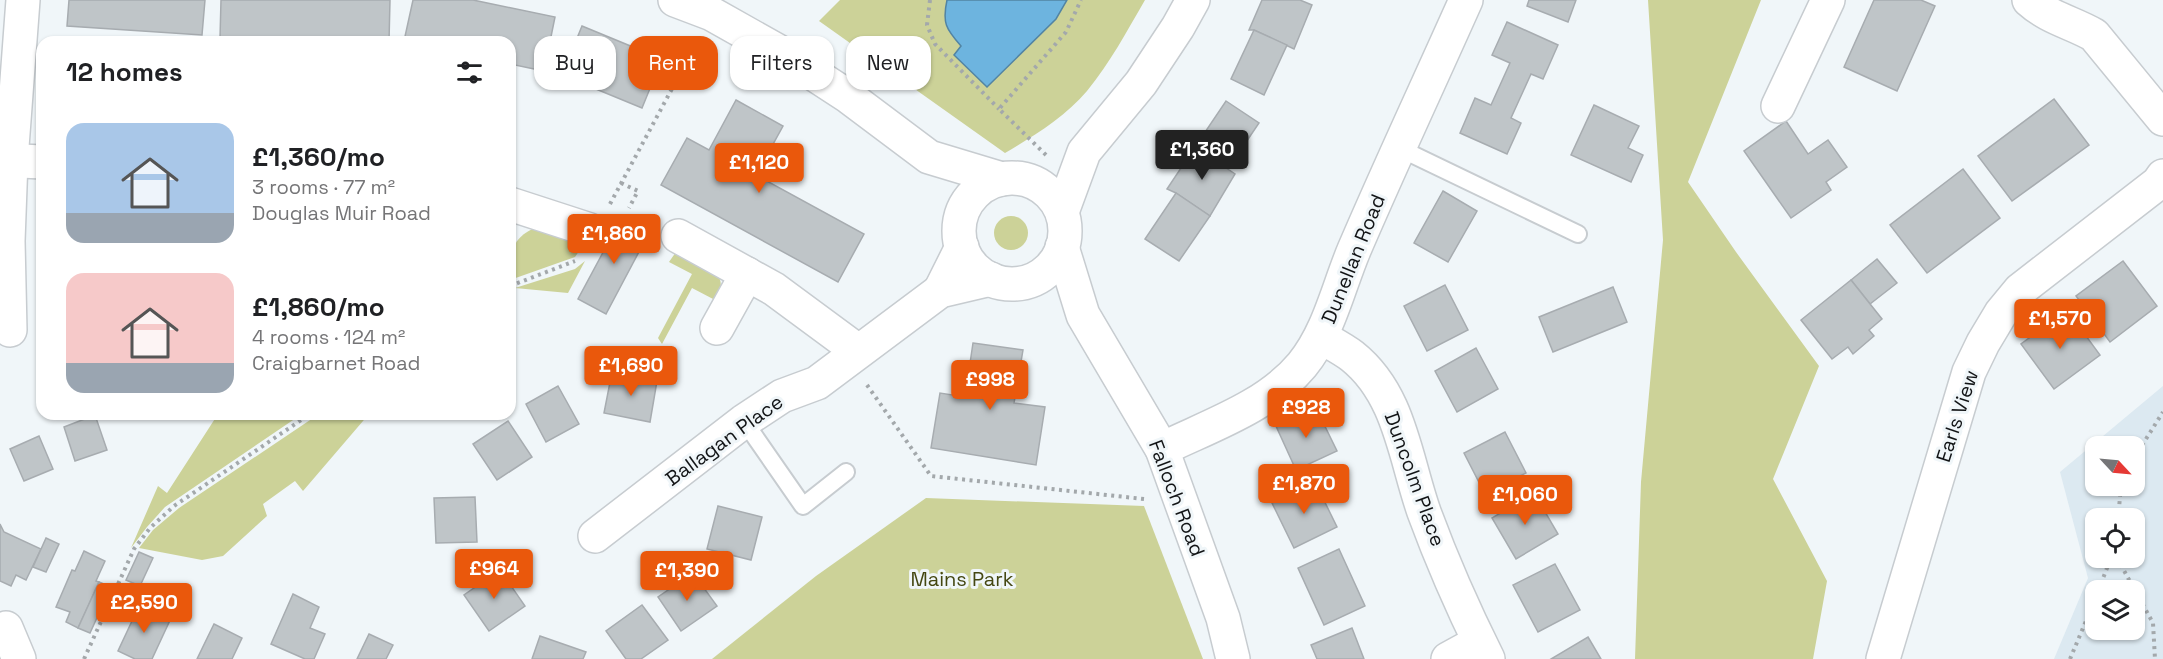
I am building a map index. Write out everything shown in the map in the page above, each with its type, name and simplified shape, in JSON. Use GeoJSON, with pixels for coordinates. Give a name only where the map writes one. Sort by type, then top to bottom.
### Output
{"type":"FeatureCollection","features":[{"type":"Feature","properties":{"kind":"street"},"geometry":{"type":"LineString","coordinates":[[10,330],[8,241],[18,160],[22,0]]}},
{"type":"Feature","properties":{"kind":"street"},"geometry":{"type":"LineString","coordinates":[[675,0],[712,15],[783,54],[849,97],[929,157],[1036,183],[1056,201],[1062,212]]}},
{"type":"Feature","properties":{"kind":"street"},"geometry":{"type":"LineString","coordinates":[[961,233],[966,205],[975,193],[987,184],[1012,179],[1070,158],[1141,83],[1193,0]]}},
{"type":"Feature","properties":{"kind":"street","name":"Dunellan Road"},"geometry":{"type":"LineString","coordinates":[[1162,449],[1237,413],[1270,394],[1301,366],[1321,338],[1353,252],[1466,0]]}},
{"type":"Feature","properties":{"kind":"street"},"geometry":{"type":"LineString","coordinates":[[1778,106],[1828,0]]}},
{"type":"Feature","properties":{"kind":"street"},"geometry":{"type":"LineString","coordinates":[[2029,0],[2043,12],[2079,26],[2094,35],[2163,119]]}},
{"type":"Feature","properties":{"kind":"street"},"geometry":{"type":"LineString","coordinates":[[929,157],[973,266],[991,279],[1007,283],[1024,282],[1041,275],[1054,263],[1062,247],[1065,230],[1062,212],[1070,158]]}},
{"type":"Feature","properties":{"kind":"street","name":"Earls View"},"geometry":{"type":"LineString","coordinates":[[1882,659],[1969,372],[1983,343],[2001,313],[2020,290],[2158,183],[2163,176]]}},
{"type":"Feature","properties":{"kind":"street"},"geometry":{"type":"LineString","coordinates":[[516,205],[597,221]]}},
{"type":"Feature","properties":{"kind":"street","name":"Ballagan Place"},"geometry":{"type":"LineString","coordinates":[[594,536],[744,421],[782,396],[817,384],[859,364],[940,291],[961,233]]}},
{"type":"Feature","properties":{"kind":"street"},"geometry":{"type":"LineString","coordinates":[[678,236],[774,290],[859,364]]}},
{"type":"Feature","properties":{"kind":"street","name":"Falloch Road"},"geometry":{"type":"LineString","coordinates":[[1062,247],[1083,315],[1162,449],[1223,618],[1233,659]]}},
{"type":"Feature","properties":{"kind":"street"},"geometry":{"type":"LineString","coordinates":[[717,328],[747,274]]}},
{"type":"Feature","properties":{"kind":"street","name":"Ballagan Place"},"geometry":{"type":"LineString","coordinates":[[940,291],[991,279]]}},
{"type":"Feature","properties":{"kind":"street"},"geometry":{"type":"LineString","coordinates":[[1024,282],[1083,315]]}},
{"type":"Feature","properties":{"kind":"street","name":"Duncolm Place"},"geometry":{"type":"LineString","coordinates":[[1321,338],[1352,356],[1368,371],[1381,390],[1403,435],[1424,510],[1484,651],[1448,659]]}},
{"type":"Feature","properties":{"kind":"street"},"geometry":{"type":"LineString","coordinates":[[6,628],[19,659]]}},
{"type":"Feature","properties":{"kind":"lane"},"geometry":{"type":"LineString","coordinates":[[1399,148],[1578,234]]}},
{"type":"Feature","properties":{"kind":"lane"},"geometry":{"type":"LineString","coordinates":[[744,421],[804,506],[846,472]]}},
{"type":"Feature","properties":{"kind":"path"},"geometry":{"type":"LineString","coordinates":[[930,0],[927,25],[935,44],[999,109],[1070,158]]}},
{"type":"Feature","properties":{"kind":"path"},"geometry":{"type":"LineString","coordinates":[[999,109],[1066,32],[1081,0]]}},
{"type":"Feature","properties":{"kind":"path"},"geometry":{"type":"LineString","coordinates":[[597,221],[621,183],[712,15]]}},
{"type":"Feature","properties":{"kind":"path"},"geometry":{"type":"LineString","coordinates":[[621,183],[638,191],[629,208]]}},
{"type":"Feature","properties":{"kind":"path"},"geometry":{"type":"LineString","coordinates":[[516,284],[577,261]]}},
{"type":"Feature","properties":{"kind":"path"},"geometry":{"type":"LineString","coordinates":[[859,364],[931,476],[1181,503]]}},
{"type":"Feature","properties":{"kind":"path"},"geometry":{"type":"LineString","coordinates":[[2145,441],[2163,412]]}},
{"type":"Feature","properties":{"kind":"path"},"geometry":{"type":"LineString","coordinates":[[84,659],[135,549],[150,528],[174,506],[301,420]]}},
{"type":"Feature","properties":{"kind":"path"},"geometry":{"type":"LineString","coordinates":[[2123,568],[2153,622],[2155,659]]}},
{"type":"Feature","properties":{"kind":"path"},"geometry":{"type":"LineString","coordinates":[[2070,659],[2085,623]]}},
{"type":"Feature","properties":{"kind":"shaded area"},"geometry":{"type":"Polygon","coordinates":[[[2163,386],[2163,659],[2054,659],[2085,585],[2085,640],[2145,640],[2145,580],[2087,580],[2085,568],[2145,568],[2145,508],[2085,508],[2085,567],[2060,472],[2085,451],[2085,496],[2145,496],[2145,436],[2103,436],[2163,386]]]}},
{"type":"Feature","properties":{"kind":"green space"},"geometry":{"type":"Polygon","coordinates":[[[840,0],[1145,0],[1111,58],[1087,91],[1059,118],[1005,153],[916,90],[931,90],[931,36],[846,36],[846,40],[819,21],[840,0]]]}},
{"type":"Feature","properties":{"kind":"green space"},"geometry":{"type":"Polygon","coordinates":[[[1648,0],[1761,0],[1688,182],[1819,366],[1773,479],[1827,581],[1813,659],[1635,659],[1641,482],[1663,240],[1648,0]]]}},
{"type":"Feature","properties":{"kind":"green space"},"geometry":{"type":"Polygon","coordinates":[[[1011,216],[1023,221],[1028,233],[1023,245],[1011,250],[999,245],[994,233],[999,221],[1011,216]]]}},
{"type":"Feature","properties":{"kind":"green space"},"geometry":{"type":"Polygon","coordinates":[[[537,227],[584,244],[575,257],[516,278],[516,244],[528,231],[537,227]]]}},
{"type":"Feature","properties":{"kind":"green space"},"geometry":{"type":"Polygon","coordinates":[[[676,252],[717,274],[720,287],[715,300],[692,288],[662,344],[658,338],[692,274],[669,262],[676,252]]]}},
{"type":"Feature","properties":{"kind":"green space"},"geometry":{"type":"Polygon","coordinates":[[[585,261],[568,293],[516,288],[516,288],[575,269],[585,261]]]}},
{"type":"Feature","properties":{"kind":"green space"},"geometry":{"type":"Polygon","coordinates":[[[214,420],[293,420],[165,507],[131,548],[158,486],[167,493],[214,420]]]}},
{"type":"Feature","properties":{"kind":"green space"},"geometry":{"type":"Polygon","coordinates":[[[310,420],[364,420],[303,491],[295,481],[263,504],[267,516],[223,556],[202,560],[139,548],[153,530],[179,508],[310,420]]]}},
{"type":"Feature","properties":{"kind":"green space","name":"Mains Park"},"geometry":{"type":"Polygon","coordinates":[[[926,498],[1144,506],[1203,659],[712,659],[816,576],[926,498]]]}},
{"type":"Feature","properties":{"kind":"water"},"geometry":{"type":"Polygon","coordinates":[[[947,0],[1067,0],[1056,19],[987,87],[954,55],[961,46],[946,25],[947,0]]]}},
{"type":"Feature","properties":{"kind":"building"},"geometry":{"type":"Polygon","coordinates":[[[69,0],[205,0],[202,35],[67,26],[69,0]]]}},
{"type":"Feature","properties":{"kind":"building"},"geometry":{"type":"Polygon","coordinates":[[[221,0],[390,0],[389,36],[220,36],[221,0]]]}},
{"type":"Feature","properties":{"kind":"building"},"geometry":{"type":"Polygon","coordinates":[[[413,0],[473,0],[555,17],[551,36],[534,36],[534,69],[516,65],[516,36],[405,36],[413,0]]]}},
{"type":"Feature","properties":{"kind":"building"},"geometry":{"type":"Polygon","coordinates":[[[1262,0],[1300,0],[1312,5],[1294,49],[1254,30],[1249,30],[1262,0]]]}},
{"type":"Feature","properties":{"kind":"building"},"geometry":{"type":"Polygon","coordinates":[[[1529,0],[1576,0],[1568,22],[1527,6],[1529,0]]]}},
{"type":"Feature","properties":{"kind":"building"},"geometry":{"type":"Polygon","coordinates":[[[1874,0],[1921,0],[1935,6],[1897,91],[1844,67],[1874,0]]]}},
{"type":"Feature","properties":{"kind":"building"},"geometry":{"type":"Polygon","coordinates":[[[1507,22],[1558,45],[1543,79],[1531,74],[1511,118],[1521,123],[1507,154],[1460,133],[1475,98],[1491,105],[1510,63],[1492,55],[1507,22]]]}},
{"type":"Feature","properties":{"kind":"building"},"geometry":{"type":"Polygon","coordinates":[[[582,26],[606,36],[578,36],[582,26]]]}},
{"type":"Feature","properties":{"kind":"building"},"geometry":{"type":"Polygon","coordinates":[[[1254,30],[1287,45],[1264,95],[1231,79],[1254,30]]]}},
{"type":"Feature","properties":{"kind":"building"},"geometry":{"type":"Polygon","coordinates":[[[616,40],[628,45],[628,90],[649,90],[642,108],[598,90],[616,90],[616,40]]]}},
{"type":"Feature","properties":{"kind":"building"},"geometry":{"type":"Polygon","coordinates":[[[2054,99],[2089,145],[2012,201],[1978,156],[2054,99]]]}},
{"type":"Feature","properties":{"kind":"building"},"geometry":{"type":"Polygon","coordinates":[[[736,100],[783,126],[756,175],[864,234],[838,282],[661,185],[687,138],[709,150],[736,100]]]}},
{"type":"Feature","properties":{"kind":"building"},"geometry":{"type":"Polygon","coordinates":[[[1226,101],[1259,123],[1228,169],[1195,147],[1226,101]]]}},
{"type":"Feature","properties":{"kind":"building"},"geometry":{"type":"Polygon","coordinates":[[[1594,105],[1639,126],[1628,148],[1643,155],[1631,182],[1571,155],[1594,105]]]}},
{"type":"Feature","properties":{"kind":"building"},"geometry":{"type":"Polygon","coordinates":[[[1786,121],[1808,154],[1828,140],[1847,167],[1826,182],[1831,190],[1791,218],[1744,151],[1786,121]]]}},
{"type":"Feature","properties":{"kind":"building"},"geometry":{"type":"Polygon","coordinates":[[[1195,147],[1235,174],[1210,216],[1167,189],[1195,147]]]}},
{"type":"Feature","properties":{"kind":"building"},"geometry":{"type":"Polygon","coordinates":[[[1963,169],[2000,218],[1927,273],[1890,225],[1963,169]]]}},
{"type":"Feature","properties":{"kind":"building"},"geometry":{"type":"Polygon","coordinates":[[[1443,191],[1477,211],[1448,262],[1414,243],[1443,191]]]}},
{"type":"Feature","properties":{"kind":"building"},"geometry":{"type":"Polygon","coordinates":[[[1176,193],[1210,216],[1179,261],[1145,239],[1176,193]]]}},
{"type":"Feature","properties":{"kind":"building"},"geometry":{"type":"Polygon","coordinates":[[[622,217],[650,231],[606,314],[578,299],[622,217]]]}},
{"type":"Feature","properties":{"kind":"building"},"geometry":{"type":"Polygon","coordinates":[[[1877,259],[1897,283],[1870,304],[1851,280],[1877,259]]]}},
{"type":"Feature","properties":{"kind":"building"},"geometry":{"type":"Polygon","coordinates":[[[2123,261],[2157,306],[2110,342],[2076,296],[2123,261]]]}},
{"type":"Feature","properties":{"kind":"building"},"geometry":{"type":"Polygon","coordinates":[[[1851,280],[1882,319],[1869,330],[1874,336],[1853,354],[1848,347],[1832,359],[1801,320],[1851,280]]]}},
{"type":"Feature","properties":{"kind":"building"},"geometry":{"type":"Polygon","coordinates":[[[1445,285],[1468,330],[1427,351],[1404,306],[1445,285]]]}},
{"type":"Feature","properties":{"kind":"building"},"geometry":{"type":"Polygon","coordinates":[[[1613,287],[1627,322],[1553,352],[1539,317],[1613,287]]]}},
{"type":"Feature","properties":{"kind":"building"},"geometry":{"type":"Polygon","coordinates":[[[2067,310],[2100,355],[2054,389],[2021,344],[2067,310]]]}},
{"type":"Feature","properties":{"kind":"building"},"geometry":{"type":"Polygon","coordinates":[[[973,343],[1023,350],[1014,403],[1045,407],[1036,465],[931,448],[940,393],[965,397],[973,343]]]}},
{"type":"Feature","properties":{"kind":"building"},"geometry":{"type":"Polygon","coordinates":[[[1476,348],[1498,389],[1457,412],[1435,371],[1476,348]]]}},
{"type":"Feature","properties":{"kind":"building"},"geometry":{"type":"Polygon","coordinates":[[[612,372],[657,381],[650,422],[604,413],[612,372]]]}},
{"type":"Feature","properties":{"kind":"building"},"geometry":{"type":"Polygon","coordinates":[[[558,386],[579,424],[546,442],[526,404],[558,386]]]}},
{"type":"Feature","properties":{"kind":"building"},"geometry":{"type":"Polygon","coordinates":[[[1316,408],[1337,451],[1296,470],[1276,426],[1316,408]]]}},
{"type":"Feature","properties":{"kind":"building"},"geometry":{"type":"Polygon","coordinates":[[[82,420],[97,420],[107,450],[75,461],[64,427],[82,420]]]}},
{"type":"Feature","properties":{"kind":"building"},"geometry":{"type":"Polygon","coordinates":[[[508,421],[532,457],[497,480],[473,444],[508,421]]]}},
{"type":"Feature","properties":{"kind":"building"},"geometry":{"type":"Polygon","coordinates":[[[1505,432],[1526,473],[1485,494],[1464,453],[1505,432]]]}},
{"type":"Feature","properties":{"kind":"building"},"geometry":{"type":"Polygon","coordinates":[[[39,436],[53,469],[24,481],[10,449],[39,436]]]}},
{"type":"Feature","properties":{"kind":"building"},"geometry":{"type":"Polygon","coordinates":[[[1315,482],[1337,527],[1294,548],[1272,503],[1315,482]]]}},
{"type":"Feature","properties":{"kind":"building"},"geometry":{"type":"Polygon","coordinates":[[[1534,493],[1558,534],[1516,559],[1492,518],[1534,493]]]}},
{"type":"Feature","properties":{"kind":"building"},"geometry":{"type":"Polygon","coordinates":[[[475,497],[477,542],[436,543],[434,498],[475,497]]]}},
{"type":"Feature","properties":{"kind":"building"},"geometry":{"type":"Polygon","coordinates":[[[718,506],[762,517],[751,560],[707,549],[718,506]]]}},
{"type":"Feature","properties":{"kind":"building"},"geometry":{"type":"Polygon","coordinates":[[[0,524],[4,532],[41,549],[26,580],[16,575],[11,586],[0,581],[0,524]]]}},
{"type":"Feature","properties":{"kind":"building"},"geometry":{"type":"Polygon","coordinates":[[[46,538],[59,544],[46,572],[33,567],[46,538]]]}},
{"type":"Feature","properties":{"kind":"building"},"geometry":{"type":"Polygon","coordinates":[[[1339,549],[1365,606],[1324,625],[1298,568],[1339,549]]]}},
{"type":"Feature","properties":{"kind":"building"},"geometry":{"type":"Polygon","coordinates":[[[84,551],[105,561],[96,581],[99,582],[78,628],[66,622],[70,612],[56,607],[72,570],[75,571],[84,551]]]}},
{"type":"Feature","properties":{"kind":"building"},"geometry":{"type":"Polygon","coordinates":[[[139,552],[153,558],[140,586],[126,580],[139,552]]]}},
{"type":"Feature","properties":{"kind":"building"},"geometry":{"type":"Polygon","coordinates":[[[1555,564],[1580,610],[1538,632],[1513,585],[1555,564]]]}},
{"type":"Feature","properties":{"kind":"building"},"geometry":{"type":"Polygon","coordinates":[[[500,570],[525,606],[489,631],[464,595],[500,570]]]}},
{"type":"Feature","properties":{"kind":"building"},"geometry":{"type":"Polygon","coordinates":[[[693,573],[717,606],[681,631],[658,597],[693,573]]]}},
{"type":"Feature","properties":{"kind":"building"},"geometry":{"type":"Polygon","coordinates":[[[99,582],[111,587],[90,633],[78,628],[99,582]]]}},
{"type":"Feature","properties":{"kind":"building"},"geometry":{"type":"Polygon","coordinates":[[[293,594],[319,607],[310,628],[325,634],[314,659],[305,659],[271,644],[293,594]]]}},
{"type":"Feature","properties":{"kind":"building"},"geometry":{"type":"Polygon","coordinates":[[[140,604],[171,618],[152,659],[135,659],[118,651],[140,604]]]}},
{"type":"Feature","properties":{"kind":"building"},"geometry":{"type":"Polygon","coordinates":[[[642,605],[668,640],[641,659],[626,659],[606,631],[642,605]]]}},
{"type":"Feature","properties":{"kind":"building"},"geometry":{"type":"Polygon","coordinates":[[[214,624],[242,638],[232,659],[197,659],[214,624]]]}},
{"type":"Feature","properties":{"kind":"building"},"geometry":{"type":"Polygon","coordinates":[[[1352,628],[1364,659],[1317,659],[1311,645],[1352,628]]]}},
{"type":"Feature","properties":{"kind":"building"},"geometry":{"type":"Polygon","coordinates":[[[369,634],[393,645],[386,659],[357,659],[369,634]]]}},
{"type":"Feature","properties":{"kind":"building"},"geometry":{"type":"Polygon","coordinates":[[[540,636],[586,652],[583,659],[532,659],[540,636]]]}},
{"type":"Feature","properties":{"kind":"building"},"geometry":{"type":"Polygon","coordinates":[[[1588,637],[1601,659],[1551,659],[1588,637]]]}}]}
